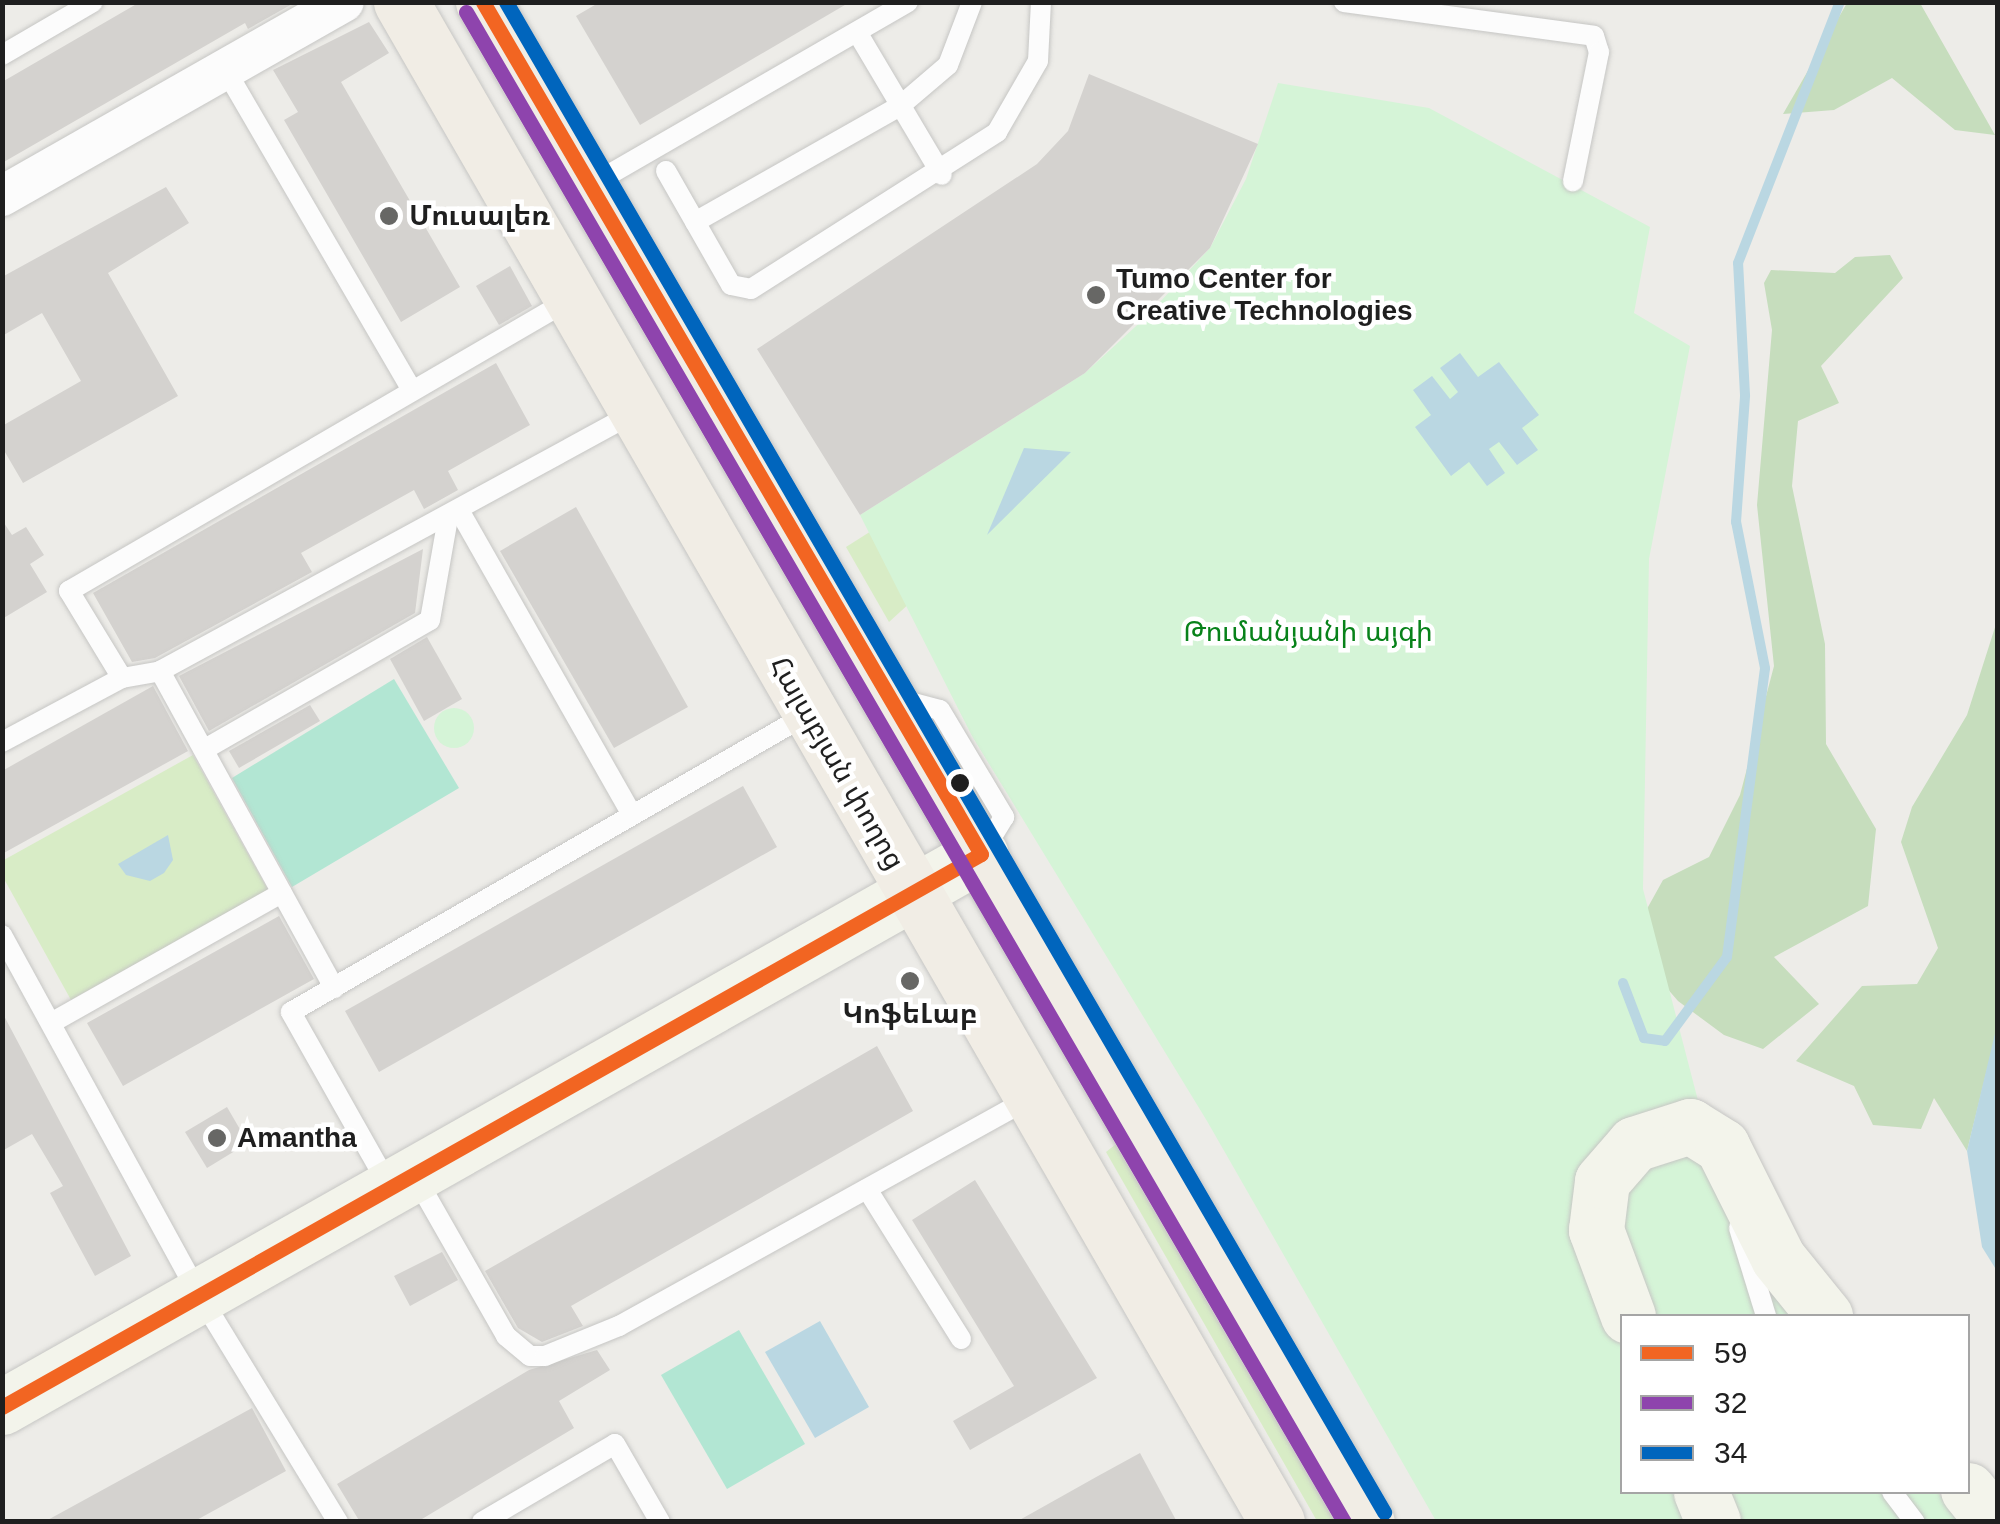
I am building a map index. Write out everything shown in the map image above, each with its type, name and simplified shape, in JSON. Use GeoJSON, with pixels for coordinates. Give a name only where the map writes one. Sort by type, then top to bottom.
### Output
{"type":"FeatureCollection","features":[{"type":"Feature","properties":{"kind":"main road","name":"Հալաբյան փողոց"},"geometry":{"type":"LineString","coordinates":[[401,2],[808,714],[1278,1522]]}},
{"type":"Feature","properties":{"kind":"main road"},"geometry":{"type":"LineString","coordinates":[[482,2],[1367,1522]]}},
{"type":"Feature","properties":{"kind":"street"},"geometry":{"type":"LineString","coordinates":[[2,196],[344,2]]}},
{"type":"Feature","properties":{"kind":"street"},"geometry":{"type":"LineString","coordinates":[[2,1407],[914,896],[981,854]]}},
{"type":"Feature","properties":{"kind":"street"},"geometry":{"type":"LineString","coordinates":[[1627,1314],[1596,1230],[1602,1181],[1622,1153],[1652,1136],[1690,1126],[1722,1146],[1778,1258],[1822,1314]]}},
{"type":"Feature","properties":{"kind":"street"},"geometry":{"type":"LineString","coordinates":[[1970,1492],[1994,1522]]}},
{"type":"Feature","properties":{"kind":"street"},"geometry":{"type":"LineString","coordinates":[[1702,1494],[1713,1522]]}},
{"type":"Feature","properties":{"kind":"lane"},"geometry":{"type":"LineString","coordinates":[[2,54],[93,2]]}},
{"type":"Feature","properties":{"kind":"lane"},"geometry":{"type":"LineString","coordinates":[[589,186],[908,2]]}},
{"type":"Feature","properties":{"kind":"lane"},"geometry":{"type":"LineString","coordinates":[[695,222],[900,106],[948,65],[972,2]]}},
{"type":"Feature","properties":{"kind":"lane"},"geometry":{"type":"LineString","coordinates":[[666,171],[739,292],[942,174],[997,132],[1020,102],[1038,61],[1041,2]]}},
{"type":"Feature","properties":{"kind":"lane"},"geometry":{"type":"LineString","coordinates":[[1344,2],[1594,36],[1599,52],[1572,181]]}},
{"type":"Feature","properties":{"kind":"lane"},"geometry":{"type":"LineString","coordinates":[[856,32],[942,174]]}},
{"type":"Feature","properties":{"kind":"lane"},"geometry":{"type":"LineString","coordinates":[[225,69],[412,390]]}},
{"type":"Feature","properties":{"kind":"lane"},"geometry":{"type":"LineString","coordinates":[[122,678],[69,591],[571,299]]}},
{"type":"Feature","properties":{"kind":"lane"},"geometry":{"type":"LineString","coordinates":[[2,742],[122,678],[160,670],[454,515],[637,412]]}},
{"type":"Feature","properties":{"kind":"lane"},"geometry":{"type":"LineString","coordinates":[[205,749],[430,620],[454,515]]}},
{"type":"Feature","properties":{"kind":"lane"},"geometry":{"type":"LineString","coordinates":[[454,515],[632,816]]}},
{"type":"Feature","properties":{"kind":"lane"},"geometry":{"type":"LineString","coordinates":[[160,670],[334,988]]}},
{"type":"Feature","properties":{"kind":"lane"},"geometry":{"type":"LineString","coordinates":[[808,714],[290,1012],[506,1336],[530,1356],[620,1326],[1031,1098]]}},
{"type":"Feature","properties":{"kind":"lane"},"geometry":{"type":"LineString","coordinates":[[51,1023],[282,893]]}},
{"type":"Feature","properties":{"kind":"lane"},"geometry":{"type":"LineString","coordinates":[[2,934],[200,1296],[338,1522]]}},
{"type":"Feature","properties":{"kind":"lane"},"geometry":{"type":"LineString","coordinates":[[1722,1146],[1765,1314]]}},
{"type":"Feature","properties":{"kind":"lane"},"geometry":{"type":"LineString","coordinates":[[867,1189],[961,1339]]}},
{"type":"Feature","properties":{"kind":"lane"},"geometry":{"type":"LineString","coordinates":[[482,1522],[615,1444],[660,1522]]}},
{"type":"Feature","properties":{"kind":"lane"},"geometry":{"type":"LineString","coordinates":[[1893,1494],[1914,1522]]}},
{"type":"Feature","properties":{"kind":"green space"},"geometry":{"type":"Polygon","coordinates":[[[1847,3],[1920,3],[1995,135],[1955,130],[1892,78],[1834,110],[1783,114],[1847,3]]]}},
{"type":"Feature","properties":{"kind":"green space","name":"Թումանյանի այգի"},"geometry":{"type":"Polygon","coordinates":[[[1278,83],[1429,108],[1650,227],[1634,313],[1690,346],[1649,559],[1643,889],[1728,1216],[1799,1314],[1620,1314],[1620,1494],[1939,1494],[1966,1521],[1436,1521],[1207,1121],[972,736],[860,515],[1085,373],[1147,316],[1210,248],[1246,179],[1278,83]]]}},
{"type":"Feature","properties":{"kind":"green space"},"geometry":{"type":"Polygon","coordinates":[[[1890,255],[1903,278],[1821,366],[1839,403],[1798,421],[1792,486],[1825,644],[1826,744],[1876,829],[1868,906],[1774,957],[1819,1004],[1763,1049],[1724,1035],[1678,1001],[1628,943],[1663,880],[1709,857],[1740,795],[1774,666],[1757,505],[1772,330],[1764,283],[1771,270],[1835,273],[1855,257],[1890,255]]]}},
{"type":"Feature","properties":{"kind":"green space"},"geometry":{"type":"Polygon","coordinates":[[[928,495],[980,539],[889,622],[846,547],[928,495]]]}},
{"type":"Feature","properties":{"kind":"green space"},"geometry":{"type":"Polygon","coordinates":[[[1997,621],[1998,1025],[1967,1151],[1934,1098],[1921,1129],[1873,1125],[1854,1086],[1796,1061],[1862,986],[1917,984],[1938,948],[1901,842],[1912,807],[1967,715],[1997,621]]]}},
{"type":"Feature","properties":{"kind":"green space"},"geometry":{"type":"Polygon","coordinates":[[[394,679],[459,788],[292,887],[232,778],[394,679]]]}},
{"type":"Feature","properties":{"kind":"green space"},"geometry":{"type":"Polygon","coordinates":[[[454,708],[468,714],[474,728],[468,742],[454,748],[440,742],[434,728],[440,714],[454,708]]]}},
{"type":"Feature","properties":{"kind":"green space"},"geometry":{"type":"Polygon","coordinates":[[[193,755],[268,890],[71,1000],[3,877],[2,861],[193,755]]]}},
{"type":"Feature","properties":{"kind":"green space"},"geometry":{"type":"Polygon","coordinates":[[[1116,1144],[1338,1521],[1317,1521],[1106,1152],[1116,1144]]]}},
{"type":"Feature","properties":{"kind":"green space"},"geometry":{"type":"Polygon","coordinates":[[[739,1330],[805,1444],[727,1489],[661,1375],[739,1330]]]}},
{"type":"Feature","properties":{"kind":"water"},"geometry":{"type":"Polygon","coordinates":[[[1460,353],[1478,377],[1499,362],[1539,415],[1522,428],[1538,450],[1517,465],[1499,442],[1489,449],[1505,473],[1487,486],[1469,462],[1451,476],[1415,427],[1431,415],[1413,390],[1432,376],[1450,399],[1458,392],[1440,368],[1460,353]]]}},
{"type":"Feature","properties":{"kind":"water"},"geometry":{"type":"Polygon","coordinates":[[[1024,448],[1071,452],[987,535],[1024,448]]]}},
{"type":"Feature","properties":{"kind":"water"},"geometry":{"type":"Polygon","coordinates":[[[168,835],[173,860],[164,873],[150,881],[126,875],[118,864],[168,835]]]}},
{"type":"Feature","properties":{"kind":"water"},"geometry":{"type":"Polygon","coordinates":[[[1997,1025],[1997,1271],[1982,1247],[1967,1151],[1997,1025]]]}},
{"type":"Feature","properties":{"kind":"water"},"geometry":{"type":"Polygon","coordinates":[[[820,1321],[869,1407],[815,1438],[765,1352],[820,1321]]]}},
{"type":"Feature","properties":{"kind":"building"},"geometry":{"type":"Polygon","coordinates":[[[140,2],[294,3],[248,29],[245,23],[2,163],[2,82],[140,2]]]}},
{"type":"Feature","properties":{"kind":"building"},"geometry":{"type":"Polygon","coordinates":[[[600,2],[850,2],[640,125],[576,16],[600,2]]]}},
{"type":"Feature","properties":{"kind":"building"},"geometry":{"type":"Polygon","coordinates":[[[369,22],[389,53],[341,82],[460,287],[401,322],[284,120],[298,112],[273,70],[369,22]]]}},
{"type":"Feature","properties":{"kind":"building"},"geometry":{"type":"Polygon","coordinates":[[[1089,74],[1258,144],[1210,248],[1085,373],[860,515],[757,349],[1037,164],[1068,131],[1089,74]]]}},
{"type":"Feature","properties":{"kind":"building"},"geometry":{"type":"Polygon","coordinates":[[[166,187],[189,223],[108,273],[178,396],[23,483],[2,447],[2,426],[81,381],[42,313],[2,336],[2,277],[166,187]]]}},
{"type":"Feature","properties":{"kind":"building"},"geometry":{"type":"Polygon","coordinates":[[[510,266],[532,306],[499,325],[476,286],[510,266]]]}},
{"type":"Feature","properties":{"kind":"building"},"geometry":{"type":"Polygon","coordinates":[[[496,363],[530,425],[448,471],[458,490],[424,509],[414,490],[301,553],[312,572],[155,658],[132,662],[93,593],[496,363]]]}},
{"type":"Feature","properties":{"kind":"building"},"geometry":{"type":"Polygon","coordinates":[[[576,507],[688,707],[614,748],[500,551],[576,507]]]}},
{"type":"Feature","properties":{"kind":"building"},"geometry":{"type":"Polygon","coordinates":[[[2,520],[12,535],[26,527],[44,555],[30,564],[47,592],[2,619],[2,520]]]}},
{"type":"Feature","properties":{"kind":"building"},"geometry":{"type":"Polygon","coordinates":[[[423,549],[415,613],[209,731],[179,676],[423,549]]]}},
{"type":"Feature","properties":{"kind":"building"},"geometry":{"type":"Polygon","coordinates":[[[427,637],[462,699],[424,721],[390,659],[427,637]]]}},
{"type":"Feature","properties":{"kind":"building"},"geometry":{"type":"Polygon","coordinates":[[[153,686],[188,751],[2,854],[2,771],[153,686]]]}},
{"type":"Feature","properties":{"kind":"building"},"geometry":{"type":"Polygon","coordinates":[[[310,705],[320,721],[239,768],[229,751],[310,705]]]}},
{"type":"Feature","properties":{"kind":"building"},"geometry":{"type":"Polygon","coordinates":[[[743,786],[777,847],[379,1072],[345,1011],[743,786]]]}},
{"type":"Feature","properties":{"kind":"building"},"geometry":{"type":"Polygon","coordinates":[[[279,916],[314,979],[123,1086],[87,1023],[279,916]]]}},
{"type":"Feature","properties":{"kind":"building"},"geometry":{"type":"Polygon","coordinates":[[[2,1012],[131,1256],[95,1276],[50,1193],[63,1186],[32,1134],[2,1151],[2,1012]]]}},
{"type":"Feature","properties":{"kind":"building"},"geometry":{"type":"Polygon","coordinates":[[[877,1046],[913,1111],[571,1306],[583,1326],[542,1342],[518,1328],[485,1271],[877,1046]]]}},
{"type":"Feature","properties":{"kind":"building","name":"Amantha"},"geometry":{"type":"Polygon","coordinates":[[[227,1107],[248,1143],[207,1168],[185,1132],[227,1107]]]}},
{"type":"Feature","properties":{"kind":"building"},"geometry":{"type":"Polygon","coordinates":[[[975,1180],[1097,1378],[970,1450],[953,1421],[1014,1386],[912,1220],[975,1180]]]}},
{"type":"Feature","properties":{"kind":"building"},"geometry":{"type":"Polygon","coordinates":[[[442,1252],[458,1280],[410,1306],[394,1276],[442,1252]]]}},
{"type":"Feature","properties":{"kind":"building"},"geometry":{"type":"Polygon","coordinates":[[[597,1350],[610,1370],[559,1401],[574,1428],[417,1522],[360,1522],[337,1484],[529,1370],[597,1350]]]}},
{"type":"Feature","properties":{"kind":"building"},"geometry":{"type":"Polygon","coordinates":[[[252,1408],[286,1471],[193,1522],[44,1522],[252,1408]]]}},
{"type":"Feature","properties":{"kind":"building"},"geometry":{"type":"Polygon","coordinates":[[[1140,1453],[1177,1522],[1016,1522],[1098,1476],[1140,1453]]]}},
{"type":"Feature","properties":{"kind":"waterway"},"geometry":{"type":"LineString","coordinates":[[1623,983],[1644,1038],[1665,1041],[1727,957],[1765,668],[1736,522],[1745,395],[1738,263],[1840,2]]}},
{"type":"Feature","properties":{"kind":"transit line","name":"59"},"geometry":{"type":"LineString","coordinates":[[2,1407],[981,854],[483,2]]}},
{"type":"Feature","properties":{"kind":"transit line","name":"34"},"geometry":{"type":"LineString","coordinates":[[506,2],[1384,1512]]}},
{"type":"Feature","properties":{"kind":"transit line","name":"32"},"geometry":{"type":"LineString","coordinates":[[466,12],[1344,1522]]}},
{"type":"Feature","properties":{"kind":"place","name":"Մուսալեռ"},"geometry":{"type":"Point","coordinates":[389,216]}},
{"type":"Feature","properties":{"kind":"place","name":"Tumo Center for Creative Technologies"},"geometry":{"type":"Point","coordinates":[1096,295]}},
{"type":"Feature","properties":{"kind":"place","name":"ԿոֆեԼաբ"},"geometry":{"type":"Point","coordinates":[910,981]}},
{"type":"Feature","properties":{"kind":"place","name":"Amantha"},"geometry":{"type":"Point","coordinates":[217,1138]}}]}
